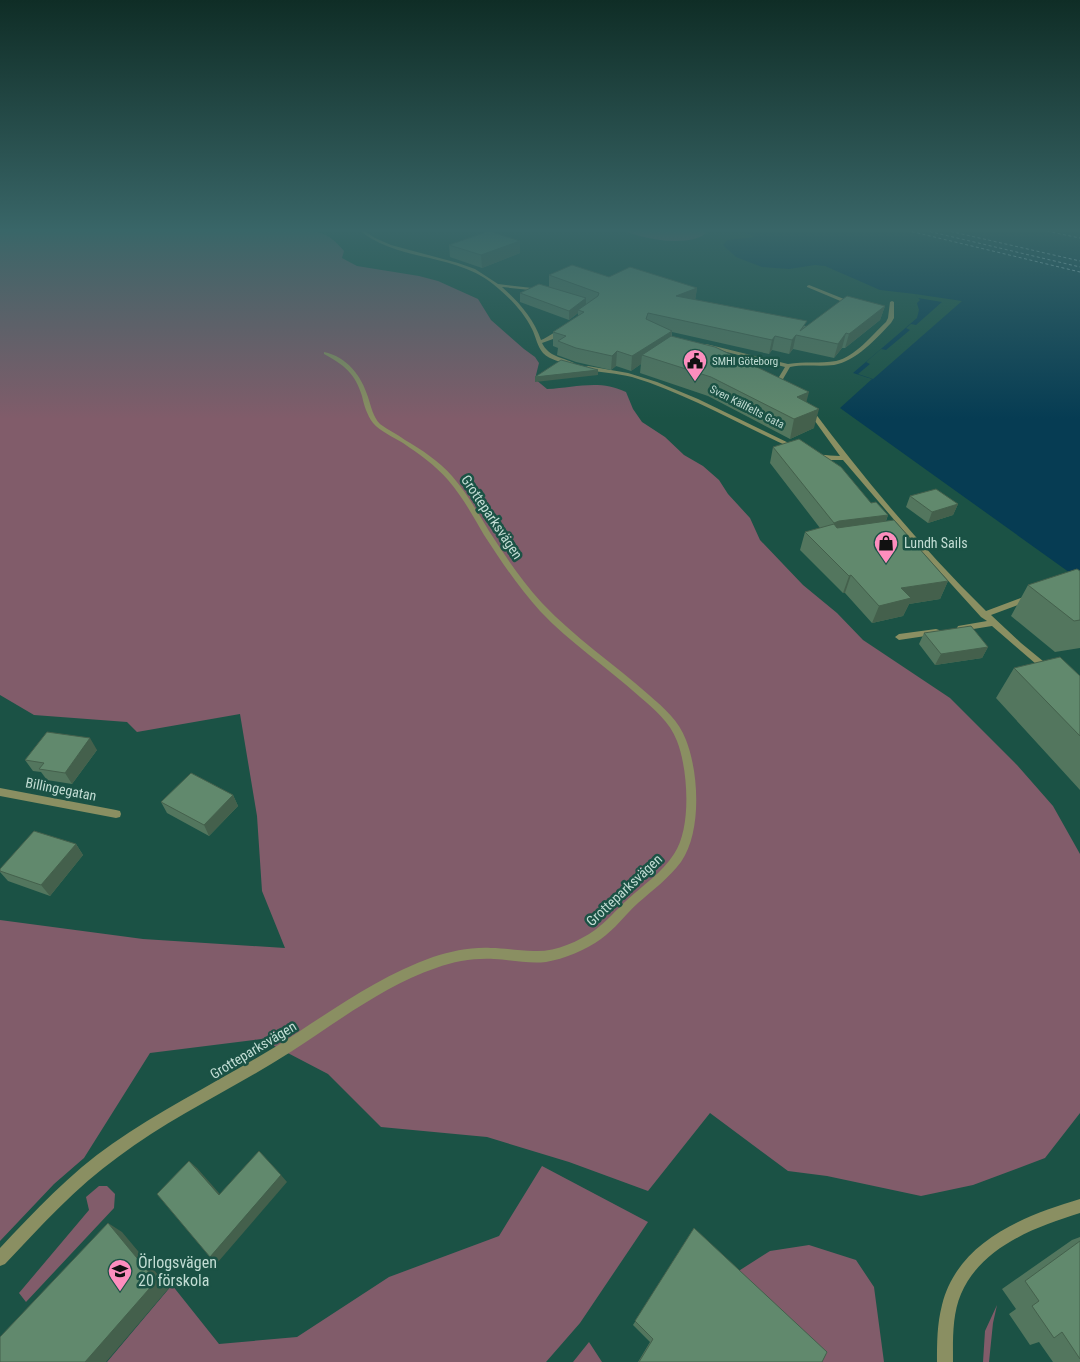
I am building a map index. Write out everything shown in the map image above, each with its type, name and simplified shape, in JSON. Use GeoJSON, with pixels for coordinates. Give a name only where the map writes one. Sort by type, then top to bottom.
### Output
{"type":"FeatureCollection","features":[{"type":"Feature","properties":{"kind":"street","name":"Sven Källfelts Gata"},"geometry":{"type":"LineString","coordinates":[[504,293],[533,326],[543,350],[554,358],[604,372],[631,375],[702,401],[806,452]]}},
{"type":"Feature","properties":{"kind":"street"},"geometry":{"type":"LineString","coordinates":[[825,293],[857,306]]}},
{"type":"Feature","properties":{"kind":"street"},"geometry":{"type":"LineString","coordinates":[[882,315],[892,318]]}},
{"type":"Feature","properties":{"kind":"street"},"geometry":{"type":"LineString","coordinates":[[540,342],[551,338],[565,328]]}},
{"type":"Feature","properties":{"kind":"street"},"geometry":{"type":"LineString","coordinates":[[698,343],[788,366]]}},
{"type":"Feature","properties":{"kind":"street"},"geometry":{"type":"LineString","coordinates":[[631,375],[638,370]]}},
{"type":"Feature","properties":{"kind":"street"},"geometry":{"type":"LineString","coordinates":[[765,378],[780,387]]}},
{"type":"Feature","properties":{"kind":"street"},"geometry":{"type":"LineString","coordinates":[[803,404],[811,410],[845,458],[984,615],[1015,644],[1051,672]]}},
{"type":"Feature","properties":{"kind":"street"},"geometry":{"type":"LineString","coordinates":[[812,455],[826,458],[845,458]]}},
{"type":"Feature","properties":{"kind":"street"},"geometry":{"type":"LineString","coordinates":[[899,532],[909,531]]}},
{"type":"Feature","properties":{"kind":"street"},"geometry":{"type":"LineString","coordinates":[[984,615],[1037,595]]}},
{"type":"Feature","properties":{"kind":"street"},"geometry":{"type":"LineString","coordinates":[[955,629],[993,623]]}},
{"type":"Feature","properties":{"kind":"street"},"geometry":{"type":"LineString","coordinates":[[898,637],[946,630]]}},
{"type":"Feature","properties":{"kind":"street","name":"Billingegatan"},"geometry":{"type":"LineString","coordinates":[[0,792],[116,814]]}},
{"type":"Feature","properties":{"kind":"street"},"geometry":{"type":"LineString","coordinates":[[945,1362],[945,1343],[950,1307],[956,1287],[968,1269],[986,1249],[1009,1234],[1051,1215],[1080,1206]]}},
{"type":"Feature","properties":{"kind":"lane"},"geometry":{"type":"LineString","coordinates":[[772,381],[781,378],[788,366],[799,363],[832,363],[845,360],[892,318],[892,302]]}},
{"type":"Feature","properties":{"kind":"lane","name":"Grotteparksvägen"},"geometry":{"type":"LineString","coordinates":[[0,1259],[69,1189],[114,1152],[166,1118],[270,1058],[369,994],[433,962],[460,955],[488,953],[549,956],[575,947],[594,937],[651,887],[672,864],[684,847],[690,824],[690,795],[686,752],[679,733],[664,714],[568,633],[542,608],[521,584],[490,539],[469,502],[449,478],[438,466],[377,424],[370,416],[359,381],[353,372],[336,358],[326,353]]}},
{"type":"Feature","properties":{"kind":"shaded area"},"geometry":{"type":"Polygon","coordinates":[[[0,293],[464,293],[478,299],[491,320],[535,357],[539,363],[535,379],[547,389],[597,385],[616,388],[626,392],[633,409],[642,422],[665,437],[684,455],[703,466],[719,480],[728,494],[750,518],[760,540],[803,585],[837,613],[863,640],[950,698],[1017,765],[1053,806],[1080,854],[1080,1113],[1045,1158],[973,1185],[921,1196],[827,1176],[788,1171],[710,1113],[648,1191],[569,1162],[487,1137],[381,1127],[328,1074],[261,1039],[150,1053],[84,1158],[54,1184],[0,1241],[0,920],[143,939],[285,948],[262,891],[257,816],[240,714],[137,732],[127,722],[34,715],[0,695],[0,293]]]}},
{"type":"Feature","properties":{"kind":"shaded area"},"geometry":{"type":"Polygon","coordinates":[[[542,1166],[648,1222],[580,1323],[546,1362],[107,1362],[172,1285],[219,1344],[297,1337],[389,1277],[499,1236],[542,1166]]]}},
{"type":"Feature","properties":{"kind":"shaded area"},"geometry":{"type":"Polygon","coordinates":[[[99,1186],[107,1186],[115,1194],[114,1208],[26,1302],[19,1293],[89,1210],[86,1197],[99,1186]]]}},
{"type":"Feature","properties":{"kind":"shaded area"},"geometry":{"type":"Polygon","coordinates":[[[809,1245],[856,1260],[874,1287],[884,1362],[822,1362],[826,1354],[737,1272],[770,1251],[809,1245]]]}},
{"type":"Feature","properties":{"kind":"shaded area"},"geometry":{"type":"Polygon","coordinates":[[[997,1305],[989,1362],[983,1362],[985,1331],[997,1305]]]}},
{"type":"Feature","properties":{"kind":"shaded area"},"geometry":{"type":"Polygon","coordinates":[[[589,1342],[602,1362],[573,1362],[589,1342]]]}},
{"type":"Feature","properties":{"kind":"water"},"geometry":{"type":"Polygon","coordinates":[[[902,293],[1080,293],[1080,580],[840,408],[872,379],[853,373],[917,318],[919,310],[917,303],[920,300],[915,294],[902,293]]]}},
{"type":"Feature","properties":{"kind":"pier"},"geometry":{"type":"Polygon","coordinates":[[[915,294],[962,301],[873,379],[858,374],[870,364],[866,362],[881,349],[886,350],[910,330],[906,328],[911,324],[916,325],[942,302],[918,298],[915,294]]]}},
{"type":"Feature","properties":{"kind":"building"},"geometry":{"type":"Polygon","coordinates":[[[520,293],[568,293],[586,298],[569,311],[520,293]]]}},
{"type":"Feature","properties":{"kind":"building"},"geometry":{"type":"Polygon","coordinates":[[[599,293],[685,293],[676,296],[807,321],[800,331],[847,296],[885,306],[849,334],[846,333],[838,344],[796,335],[792,340],[775,336],[772,340],[648,313],[646,319],[672,331],[632,356],[617,351],[612,356],[576,348],[558,341],[566,336],[553,332],[584,312],[578,310],[598,296],[599,293]]]}},
{"type":"Feature","properties":{"kind":"building"},"geometry":{"type":"Polygon","coordinates":[[[671,336],[715,347],[809,392],[797,397],[819,409],[794,419],[711,377],[642,355],[671,336]]]}},
{"type":"Feature","properties":{"kind":"building"},"geometry":{"type":"Polygon","coordinates":[[[561,360],[598,370],[535,377],[561,360]]]}},
{"type":"Feature","properties":{"kind":"building"},"geometry":{"type":"Polygon","coordinates":[[[799,439],[841,467],[871,503],[876,502],[888,515],[834,523],[773,447],[799,439]]]}},
{"type":"Feature","properties":{"kind":"building"},"geometry":{"type":"Polygon","coordinates":[[[936,489],[958,504],[932,512],[910,496],[936,489]]]}},
{"type":"Feature","properties":{"kind":"building"},"geometry":{"type":"Polygon","coordinates":[[[894,520],[948,581],[901,588],[911,598],[879,606],[851,575],[849,576],[805,532],[834,524],[837,528],[894,520]]]}},
{"type":"Feature","properties":{"kind":"building"},"geometry":{"type":"Polygon","coordinates":[[[1077,569],[1080,571],[1080,620],[1074,621],[1028,585],[1077,569]]]}},
{"type":"Feature","properties":{"kind":"building"},"geometry":{"type":"Polygon","coordinates":[[[971,626],[988,647],[941,654],[924,633],[971,626]]]}},
{"type":"Feature","properties":{"kind":"building"},"geometry":{"type":"Polygon","coordinates":[[[1060,657],[1080,676],[1080,736],[1014,668],[1060,657]]]}},
{"type":"Feature","properties":{"kind":"building"},"geometry":{"type":"Polygon","coordinates":[[[47,732],[90,738],[65,773],[39,769],[44,763],[25,760],[47,732]]]}},
{"type":"Feature","properties":{"kind":"building"},"geometry":{"type":"Polygon","coordinates":[[[191,773],[233,795],[204,825],[161,802],[191,773]]]}},
{"type":"Feature","properties":{"kind":"building"},"geometry":{"type":"Polygon","coordinates":[[[34,831],[76,844],[41,885],[0,871],[34,831]]]}},
{"type":"Feature","properties":{"kind":"building"},"geometry":{"type":"Polygon","coordinates":[[[259,1151],[281,1175],[210,1257],[157,1194],[189,1161],[219,1195],[259,1151]]]}},
{"type":"Feature","properties":{"kind":"building"},"geometry":{"type":"Polygon","coordinates":[[[108,1223],[156,1281],[85,1362],[0,1362],[0,1337],[108,1223]]]}},
{"type":"Feature","properties":{"kind":"building"},"geometry":{"type":"Polygon","coordinates":[[[694,1228],[827,1352],[822,1362],[639,1362],[653,1339],[635,1321],[694,1228]]]}},
{"type":"Feature","properties":{"kind":"building"},"geometry":{"type":"Polygon","coordinates":[[[1080,1241],[1080,1359],[1062,1332],[1054,1338],[1032,1306],[1039,1301],[1025,1281],[1080,1241]]]}},
{"type":"Feature","properties":{"kind":"place","name":"SMHI Göteborg"},"geometry":{"type":"Point","coordinates":[695,382]}},
{"type":"Feature","properties":{"kind":"place","name":"Lundh Sails"},"geometry":{"type":"Point","coordinates":[886,564]}},
{"type":"Feature","properties":{"kind":"place","name":"Örlogsvägen 20 förskola"},"geometry":{"type":"Point","coordinates":[120,1292]}}]}
